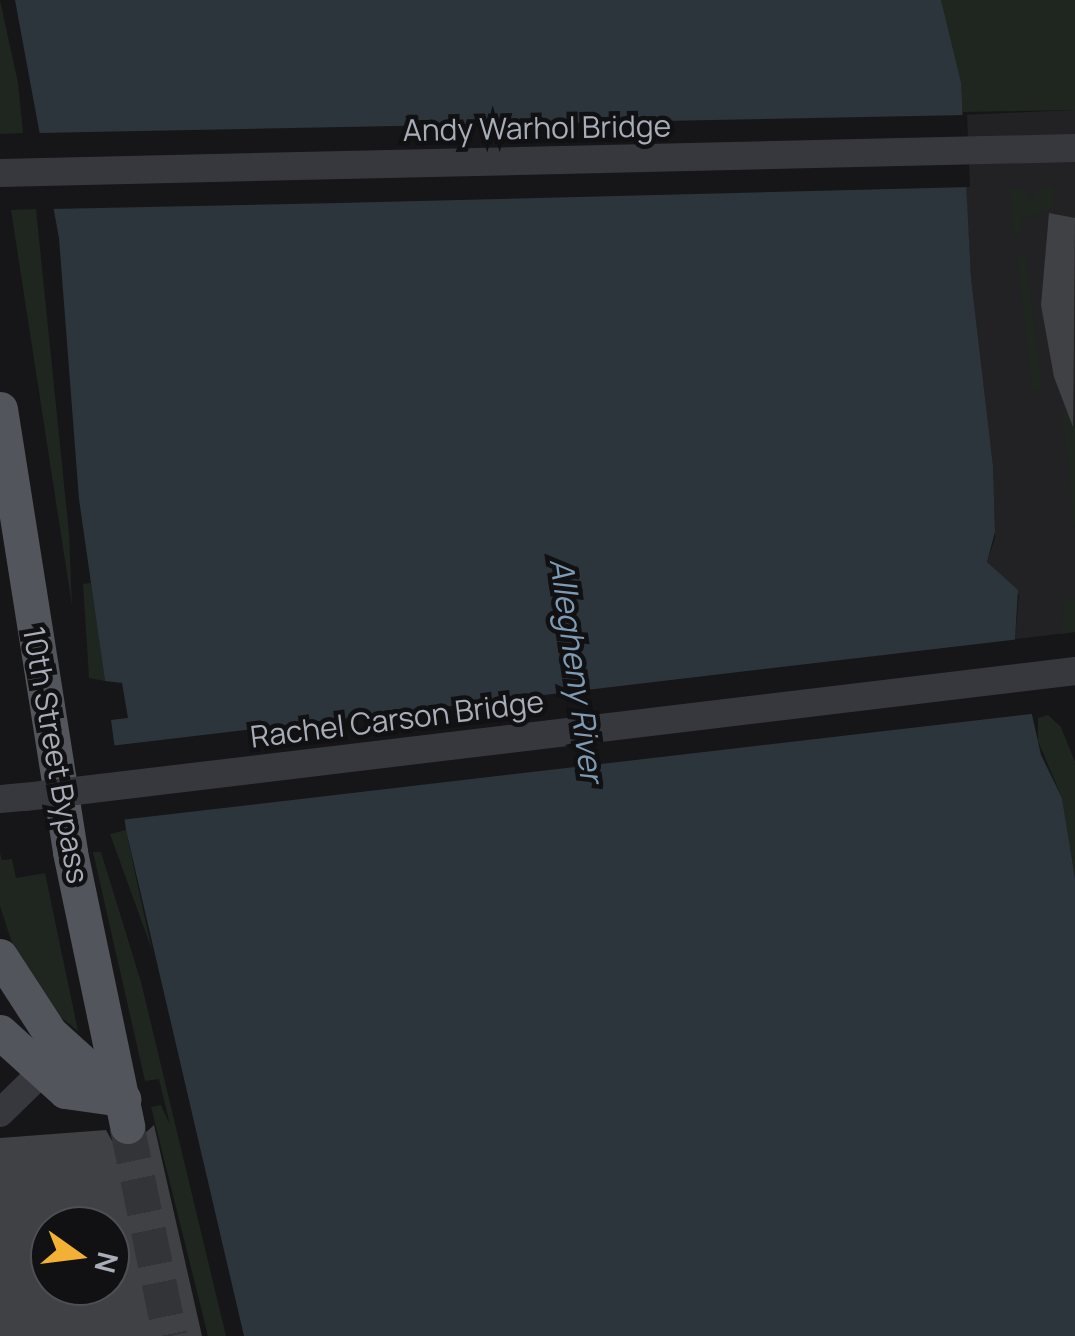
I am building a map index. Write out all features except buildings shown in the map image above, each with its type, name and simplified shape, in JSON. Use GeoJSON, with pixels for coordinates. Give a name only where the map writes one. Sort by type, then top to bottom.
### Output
{"type":"FeatureCollection","features":[{"type":"Feature","properties":{"kind":"main road","name":"10th Street Bypass"},"geometry":{"type":"LineString","coordinates":[[0,409],[70,852],[125,1112]]}},
{"type":"Feature","properties":{"kind":"main road"},"geometry":{"type":"LineString","coordinates":[[0,956],[50,1033],[125,1112]]}},
{"type":"Feature","properties":{"kind":"main road"},"geometry":{"type":"LineString","coordinates":[[0,1032],[65,1092],[125,1112]]}},
{"type":"Feature","properties":{"kind":"street","name":"Andy Warhol Bridge"},"geometry":{"type":"LineString","coordinates":[[0,172],[1075,148]]}},
{"type":"Feature","properties":{"kind":"street","name":"Rachel Carson Bridge"},"geometry":{"type":"LineString","coordinates":[[12,798],[1075,671]]}},
{"type":"Feature","properties":{"kind":"street"},"geometry":{"type":"LineString","coordinates":[[0,1113],[40,1072]]}},
{"type":"Feature","properties":{"kind":"shaded area"},"geometry":{"type":"Polygon","coordinates":[[[0,0],[18,83],[23,133],[0,134],[0,0]]]}},
{"type":"Feature","properties":{"kind":"shaded area"},"geometry":{"type":"Polygon","coordinates":[[[941,0],[1075,0],[1075,110],[963,112],[941,0]]]}},
{"type":"Feature","properties":{"kind":"shaded area"},"geometry":{"type":"Polygon","coordinates":[[[1075,110],[1075,632],[1015,639],[1019,595],[987,562],[995,538],[993,467],[971,279],[962,115],[1075,110]]]}},
{"type":"Feature","properties":{"kind":"shaded area"},"geometry":{"type":"Polygon","coordinates":[[[1053,187],[1054,207],[1021,221],[1021,233],[1013,237],[1010,189],[1023,188],[1032,201],[1036,188],[1053,187]]]}},
{"type":"Feature","properties":{"kind":"shaded area"},"geometry":{"type":"Polygon","coordinates":[[[36,209],[69,533],[72,606],[11,210],[36,209]]]}},
{"type":"Feature","properties":{"kind":"shaded area"},"geometry":{"type":"Polygon","coordinates":[[[1025,251],[1042,390],[1032,392],[1017,256],[1025,251]]]}},
{"type":"Feature","properties":{"kind":"shaded area"},"geometry":{"type":"Polygon","coordinates":[[[1069,411],[1075,425],[1075,530],[1062,412],[1069,411]]]}},
{"type":"Feature","properties":{"kind":"shaded area"},"geometry":{"type":"Polygon","coordinates":[[[91,583],[105,681],[89,678],[83,584],[91,583]]]}},
{"type":"Feature","properties":{"kind":"shaded area"},"geometry":{"type":"Polygon","coordinates":[[[1065,597],[1075,599],[1075,632],[1060,634],[1065,597]]]}},
{"type":"Feature","properties":{"kind":"shaded area"},"geometry":{"type":"Polygon","coordinates":[[[1048,715],[1061,727],[1075,762],[1075,878],[1062,798],[1038,741],[1038,718],[1048,715]]]}},
{"type":"Feature","properties":{"kind":"shaded area"},"geometry":{"type":"Polygon","coordinates":[[[126,830],[138,887],[152,950],[110,834],[126,830]]]}},
{"type":"Feature","properties":{"kind":"shaded area"},"geometry":{"type":"Polygon","coordinates":[[[93,852],[101,852],[141,982],[226,1336],[208,1336],[151,1107],[161,1105],[170,1125],[159,1079],[145,1081],[93,852]]]}},
{"type":"Feature","properties":{"kind":"shaded area"},"geometry":{"type":"Polygon","coordinates":[[[0,853],[2,860],[12,859],[16,878],[45,873],[78,1031],[59,1016],[14,949],[0,906],[0,853]]]}},
{"type":"Feature","properties":{"kind":"water","name":"Allegheny River"},"geometry":{"type":"Polygon","coordinates":[[[15,0],[941,0],[961,83],[971,278],[993,466],[995,532],[987,562],[1018,590],[1015,639],[1041,755],[1062,798],[1075,878],[1075,1336],[244,1336],[126,830],[111,720],[128,718],[122,683],[105,681],[79,499],[59,238],[15,0]]]}},
{"type":"Feature","properties":{"kind":"pier"},"geometry":{"type":"Polygon","coordinates":[[[967,115],[970,187],[50,209],[38,133],[967,115]]]}},
{"type":"Feature","properties":{"kind":"pier"},"geometry":{"type":"Polygon","coordinates":[[[1020,639],[1039,713],[120,820],[110,746],[1020,639]]]}},
{"type":"Feature","properties":{"kind":"tunnel"},"geometry":{"type":"LineString","coordinates":[[127,1126],[170,1336]]}}]}
